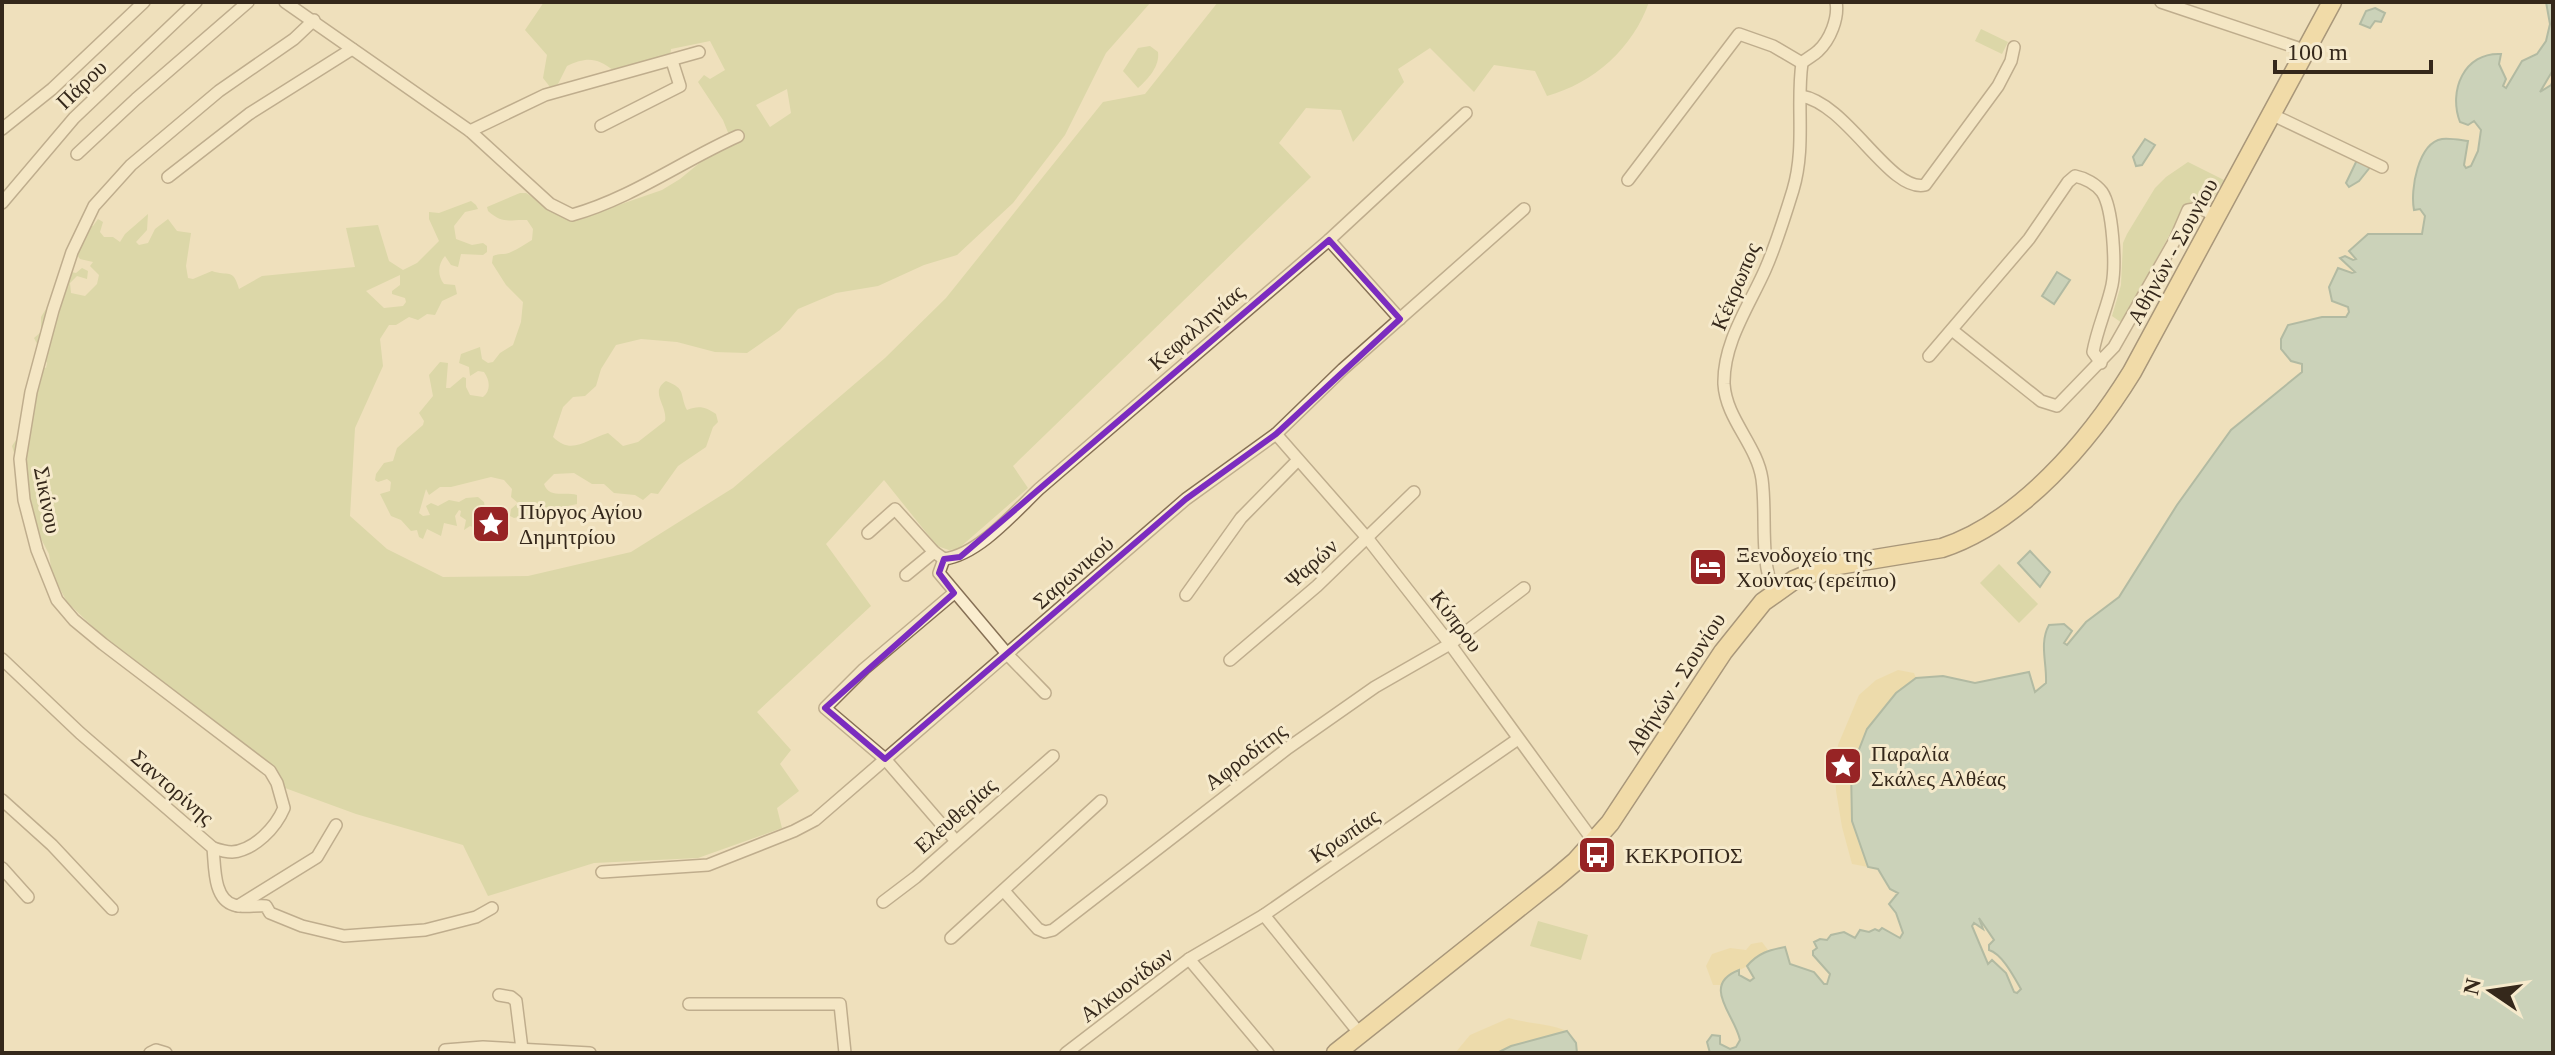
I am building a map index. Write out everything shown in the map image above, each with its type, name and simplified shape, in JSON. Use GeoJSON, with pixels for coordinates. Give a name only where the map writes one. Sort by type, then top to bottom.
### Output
{"type":"FeatureCollection","features":[{"type":"Feature","properties":{"kind":"main road","name":"Αθήνών - Σουνίου"},"geometry":{"type":"LineString","coordinates":[[1336,1053],[1534,896],[1594,842],[1645,773],[1741,626],[1774,592],[1826,567],[1957,543],[1981,531],[2020,504],[2072,451],[2118,394],[2218,218],[2332,2]]}},
{"type":"Feature","properties":{"kind":"street"},"geometry":{"type":"LineString","coordinates":[[2,129],[52,89],[144,2]]}},
{"type":"Feature","properties":{"kind":"street","name":"Πάρου"},"geometry":{"type":"LineString","coordinates":[[2,203],[74,118],[196,2]]}},
{"type":"Feature","properties":{"kind":"street"},"geometry":{"type":"LineString","coordinates":[[77,154],[248,2]]}},
{"type":"Feature","properties":{"kind":"street"},"geometry":{"type":"LineString","coordinates":[[1628,180],[1739,34],[1773,46],[1802,63],[1817,53],[1829,37],[1837,10],[1836,2]]}},
{"type":"Feature","properties":{"kind":"street"},"geometry":{"type":"LineString","coordinates":[[2161,2],[2307,51]]}},
{"type":"Feature","properties":{"kind":"street"},"geometry":{"type":"LineString","coordinates":[[288,3],[470,131],[550,204],[572,215],[596,208],[655,181],[698,154],[738,136]]}},
{"type":"Feature","properties":{"kind":"street","name":"Σικίνου"},"geometry":{"type":"LineString","coordinates":[[213,848],[231,852],[244,848],[271,830],[284,808],[277,783],[270,771],[103,644],[74,620],[57,600],[37,550],[24,500],[20,459],[31,392],[53,310],[72,252],[94,206],[131,165],[219,91],[294,39],[314,20]]}},
{"type":"Feature","properties":{"kind":"street"},"geometry":{"type":"LineString","coordinates":[[1801,96],[1819,101],[1832,110],[1887,167],[1912,186],[1925,185],[1998,86],[2011,61],[2014,47]]}},
{"type":"Feature","properties":{"kind":"street"},"geometry":{"type":"LineString","coordinates":[[168,177],[249,114],[352,49]]}},
{"type":"Feature","properties":{"kind":"street"},"geometry":{"type":"LineString","coordinates":[[470,131],[545,95],[699,52]]}},
{"type":"Feature","properties":{"kind":"street"},"geometry":{"type":"LineString","coordinates":[[601,126],[680,86],[672,61]]}},
{"type":"Feature","properties":{"kind":"street","name":"Κέκρωπος"},"geometry":{"type":"LineString","coordinates":[[1774,592],[1765,572],[1760,462],[1733,413],[1725,393],[1724,378],[1739,322],[1766,269],[1793,187],[1798,162],[1802,63]]}},
{"type":"Feature","properties":{"kind":"street","name":"Κεφαλληνίας"},"geometry":{"type":"LineString","coordinates":[[906,575],[939,556],[960,557],[995,530],[1329,240],[1466,113]]}},
{"type":"Feature","properties":{"kind":"street"},"geometry":{"type":"LineString","coordinates":[[2273,115],[2382,167]]}},
{"type":"Feature","properties":{"kind":"street"},"geometry":{"type":"LineString","coordinates":[[1929,356],[2029,239],[2075,176],[2083,177],[2101,190],[2113,251],[2113,281],[2093,352],[2101,363]]}},
{"type":"Feature","properties":{"kind":"street"},"geometry":{"type":"LineString","coordinates":[[1952,330],[2041,401],[2051,405],[2062,403],[2114,347],[2175,240],[2188,210],[2201,208],[2218,218]]}},
{"type":"Feature","properties":{"kind":"street","name":"Σαρωνικού"},"geometry":{"type":"LineString","coordinates":[[602,872],[708,865],[794,831],[832,807],[1186,499],[1276,434],[1343,369],[1524,209]]}},
{"type":"Feature","properties":{"kind":"street"},"geometry":{"type":"LineString","coordinates":[[1329,240],[1400,319]]}},
{"type":"Feature","properties":{"kind":"street","name":"Κύπρου"},"geometry":{"type":"LineString","coordinates":[[1276,434],[1368,539],[1450,644],[1594,842]]}},
{"type":"Feature","properties":{"kind":"street"},"geometry":{"type":"LineString","coordinates":[[1186,595],[1241,518],[1298,460]]}},
{"type":"Feature","properties":{"kind":"street","name":"Ψαρών"},"geometry":{"type":"LineString","coordinates":[[1230,660],[1368,539],[1414,492]]}},
{"type":"Feature","properties":{"kind":"street"},"geometry":{"type":"LineString","coordinates":[[868,533],[895,509],[939,556],[939,573],[954,593],[1045,693]]}},
{"type":"Feature","properties":{"kind":"street","name":"Αφροδίτης"},"geometry":{"type":"LineString","coordinates":[[1004,891],[1038,929],[1045,932],[1053,930],[1288,748],[1375,687],[1450,644],[1524,588]]}},
{"type":"Feature","properties":{"kind":"street"},"geometry":{"type":"LineString","coordinates":[[954,593],[864,669],[825,708],[885,759],[955,840]]}},
{"type":"Feature","properties":{"kind":"street","name":"Σαντορίνης"},"geometry":{"type":"LineString","coordinates":[[2,659],[80,733],[213,848],[216,883],[226,901],[238,906]]}},
{"type":"Feature","properties":{"kind":"street","name":"Κρωπίας"},"geometry":{"type":"LineString","coordinates":[[1189,959],[1264,915],[1518,739]]}},
{"type":"Feature","properties":{"kind":"street","name":"Ελευθερίας"},"geometry":{"type":"LineString","coordinates":[[883,902],[916,877],[1053,756]]}},
{"type":"Feature","properties":{"kind":"street"},"geometry":{"type":"LineString","coordinates":[[2,800],[52,845],[112,909]]}},
{"type":"Feature","properties":{"kind":"street"},"geometry":{"type":"LineString","coordinates":[[951,938],[1101,801]]}},
{"type":"Feature","properties":{"kind":"street"},"geometry":{"type":"LineString","coordinates":[[238,906],[317,857],[336,825]]}},
{"type":"Feature","properties":{"kind":"street"},"geometry":{"type":"LineString","coordinates":[[2,868],[28,897]]}},
{"type":"Feature","properties":{"kind":"street"},"geometry":{"type":"LineString","coordinates":[[238,906],[266,906],[270,913],[302,926],[344,936],[425,930],[476,917],[492,908]]}},
{"type":"Feature","properties":{"kind":"street"},"geometry":{"type":"LineString","coordinates":[[1264,915],[1360,1034]]}},
{"type":"Feature","properties":{"kind":"street","name":"Αλκυονίδων"},"geometry":{"type":"LineString","coordinates":[[1066,1053],[1189,959],[1268,1053]]}},
{"type":"Feature","properties":{"kind":"street"},"geometry":{"type":"LineString","coordinates":[[499,995],[516,1001],[522,1049]]}},
{"type":"Feature","properties":{"kind":"street"},"geometry":{"type":"LineString","coordinates":[[689,1004],[840,1004],[845,1053]]}},
{"type":"Feature","properties":{"kind":"street"},"geometry":{"type":"LineString","coordinates":[[445,1050],[483,1047],[590,1053]]}},
{"type":"Feature","properties":{"kind":"street"},"geometry":{"type":"LineString","coordinates":[[150,1053],[156,1050],[166,1053]]}},
{"type":"Feature","properties":{"kind":"highlighted area"},"geometry":{"type":"Polygon","coordinates":[[[1329,240],[1400,319],[1276,434],[1186,499],[885,759],[825,708],[954,593],[939,573],[944,559],[960,557],[1329,240]]]}},
{"type":"Feature","properties":{"kind":"green space"},"geometry":{"type":"Polygon","coordinates":[[[544,2],[1151,2],[1106,53],[1065,135],[1013,203],[957,255],[924,265],[878,286],[836,293],[798,309],[780,330],[747,353],[715,352],[677,342],[641,339],[616,345],[601,369],[596,386],[585,396],[573,397],[563,407],[553,437],[560,443],[573,446],[608,433],[623,446],[638,442],[665,421],[659,390],[666,381],[673,384],[680,389],[687,410],[706,408],[716,414],[718,422],[706,447],[678,466],[658,494],[651,493],[643,500],[635,495],[614,493],[604,484],[592,484],[574,473],[554,474],[544,484],[546,489],[553,493],[577,495],[577,504],[514,518],[510,516],[511,509],[518,503],[511,497],[512,489],[504,480],[491,477],[440,487],[429,495],[426,489],[419,513],[423,516],[430,515],[426,506],[431,503],[438,506],[449,500],[459,502],[466,498],[478,497],[484,502],[484,509],[475,528],[470,526],[464,530],[466,520],[460,516],[459,510],[455,516],[457,526],[444,523],[441,536],[427,529],[423,539],[417,530],[411,531],[401,520],[391,516],[380,494],[390,491],[391,482],[387,479],[378,482],[375,480],[376,474],[384,463],[393,461],[397,448],[423,425],[419,413],[433,396],[429,375],[440,362],[448,363],[446,388],[463,377],[466,378],[470,395],[483,397],[488,389],[486,375],[478,371],[470,376],[469,367],[459,363],[461,354],[480,347],[482,359],[488,363],[513,345],[521,322],[523,302],[506,285],[492,263],[493,256],[509,253],[532,240],[533,229],[527,220],[503,220],[488,211],[487,207],[526,193],[562,216],[578,219],[662,190],[708,156],[733,145],[723,120],[698,82],[704,75],[710,79],[725,70],[710,41],[671,49],[670,57],[614,71],[597,61],[580,61],[567,66],[558,84],[550,87],[543,78],[547,55],[525,30],[544,2]],[[787,89],[756,105],[770,127],[791,113],[787,89]]]}},
{"type":"Feature","properties":{"kind":"green space"},"geometry":{"type":"Polygon","coordinates":[[[1218,2],[1649,2],[1633,34],[1610,61],[1581,82],[1547,96],[1535,71],[1494,65],[1474,92],[1430,48],[1398,69],[1404,82],[1353,142],[1341,110],[1306,108],[1279,143],[1311,177],[1013,466],[1028,488],[958,549],[937,546],[884,480],[826,544],[871,606],[757,712],[791,750],[780,764],[799,791],[777,808],[782,828],[698,858],[594,863],[488,896],[463,845],[356,814],[285,788],[273,770],[111,644],[67,602],[52,574],[49,554],[38,533],[12,446],[20,434],[20,422],[32,419],[33,415],[29,415],[38,391],[34,388],[42,366],[46,368],[47,363],[34,338],[41,332],[41,317],[49,304],[56,302],[71,272],[76,273],[82,268],[88,271],[87,279],[77,276],[70,283],[71,293],[85,296],[97,284],[99,275],[90,266],[93,262],[80,259],[74,251],[85,241],[86,226],[93,226],[98,219],[103,222],[100,232],[104,237],[113,237],[120,242],[148,214],[147,230],[136,242],[139,245],[148,243],[155,229],[168,219],[177,231],[191,233],[186,266],[188,278],[212,271],[229,274],[239,289],[262,276],[355,267],[346,228],[378,225],[389,261],[403,270],[417,263],[439,241],[429,212],[439,213],[471,201],[476,205],[478,209],[465,212],[454,226],[456,239],[472,245],[483,243],[487,246],[487,252],[483,255],[461,254],[458,267],[451,265],[445,256],[440,266],[442,281],[455,285],[457,294],[442,301],[435,315],[427,314],[418,320],[409,317],[396,325],[389,325],[380,339],[383,366],[355,428],[350,516],[387,549],[443,577],[528,576],[631,552],[733,488],[885,358],[946,298],[1103,102],[1145,94],[1218,2]],[[400,275],[366,291],[384,308],[403,306],[405,298],[392,294],[400,285],[400,275]]]}},
{"type":"Feature","properties":{"kind":"green space"},"geometry":{"type":"Polygon","coordinates":[[[1981,29],[2008,42],[2002,54],[1975,41],[1981,29]]]}},
{"type":"Feature","properties":{"kind":"green space"},"geometry":{"type":"Polygon","coordinates":[[[1150,46],[1158,52],[1157,62],[1138,88],[1123,71],[1138,48],[1150,46]]]}},
{"type":"Feature","properties":{"kind":"green space"},"geometry":{"type":"Polygon","coordinates":[[[2188,162],[2224,180],[2210,203],[2203,199],[2186,204],[2122,323],[2112,316],[2121,285],[2123,243],[2155,188],[2188,162]]]}},
{"type":"Feature","properties":{"kind":"green space"},"geometry":{"type":"Polygon","coordinates":[[[1999,564],[2038,604],[2019,623],[1980,583],[1999,564]]]}},
{"type":"Feature","properties":{"kind":"green space"},"geometry":{"type":"Polygon","coordinates":[[[1538,921],[1588,935],[1581,960],[1530,946],[1538,921]]]}},
{"type":"Feature","properties":{"kind":"sand","name":"Παραλία Σκάλες Αλθέας"},"geometry":{"type":"Polygon","coordinates":[[[1898,670],[1914,673],[1916,678],[1872,722],[1856,757],[1850,797],[1852,819],[1868,867],[1852,864],[1836,791],[1838,745],[1859,695],[1876,680],[1898,670]]]}},
{"type":"Feature","properties":{"kind":"sand"},"geometry":{"type":"Polygon","coordinates":[[[1762,942],[1768,950],[1729,975],[1721,985],[1713,985],[1706,966],[1712,954],[1730,948],[1746,950],[1751,944],[1762,942]]]}},
{"type":"Feature","properties":{"kind":"sand"},"geometry":{"type":"Polygon","coordinates":[[[1509,1018],[1567,1031],[1511,1046],[1497,1053],[1455,1053],[1470,1035],[1509,1018]]]}},
{"type":"Feature","properties":{"kind":"water"},"geometry":{"type":"Polygon","coordinates":[[[2546,2],[2553,2],[2553,70],[2540,92],[2553,80],[2553,1053],[1710,1053],[1707,1042],[1712,1035],[1720,1036],[1720,1044],[1730,1049],[1736,1047],[1740,1040],[1723,1001],[1722,984],[1739,970],[1739,975],[1750,981],[1754,978],[1747,966],[1760,955],[1785,947],[1790,964],[1814,972],[1827,984],[1830,974],[1813,955],[1817,948],[1814,942],[1844,932],[1855,938],[1860,930],[1869,932],[1882,928],[1900,938],[1903,933],[1889,904],[1898,893],[1890,889],[1878,869],[1868,867],[1852,821],[1851,770],[1867,729],[1896,693],[1916,678],[1943,676],[1975,683],[2029,672],[2035,692],[2046,683],[2044,646],[2049,625],[2064,624],[2072,631],[2064,643],[2067,645],[2086,622],[2119,597],[2177,505],[2231,430],[2302,372],[2302,364],[2291,361],[2281,349],[2281,339],[2288,325],[2322,317],[2346,317],[2348,307],[2332,301],[2329,287],[2338,268],[2355,272],[2340,258],[2356,259],[2349,251],[2368,234],[2422,234],[2425,216],[2420,209],[2414,210],[2413,191],[2418,168],[2427,149],[2442,139],[2468,141],[2464,165],[2466,168],[2471,166],[2478,151],[2481,130],[2474,121],[2468,125],[2460,122],[2456,98],[2462,76],[2469,66],[2477,59],[2501,54],[2499,64],[2506,79],[2503,86],[2506,88],[2522,61],[2537,54],[2546,41],[2550,24],[2546,2]],[[1979,918],[1983,929],[1974,923],[1972,926],[1988,964],[1992,960],[2006,973],[2017,993],[2021,989],[2011,972],[1989,950],[1994,940],[1979,918]]]}},
{"type":"Feature","properties":{"kind":"water"},"geometry":{"type":"Polygon","coordinates":[[[2375,8],[2385,13],[2381,22],[2375,21],[2370,28],[2360,24],[2366,11],[2375,8]]]}},
{"type":"Feature","properties":{"kind":"water"},"geometry":{"type":"Polygon","coordinates":[[[2145,139],[2155,145],[2142,165],[2136,166],[2133,157],[2145,139]]]}},
{"type":"Feature","properties":{"kind":"water"},"geometry":{"type":"Polygon","coordinates":[[[2357,160],[2371,166],[2359,181],[2349,187],[2346,183],[2357,160]]]}},
{"type":"Feature","properties":{"kind":"water"},"geometry":{"type":"Polygon","coordinates":[[[2057,272],[2070,280],[2054,304],[2042,296],[2057,272]]]}},
{"type":"Feature","properties":{"kind":"water"},"geometry":{"type":"Polygon","coordinates":[[[2030,551],[2050,572],[2040,587],[2018,563],[2030,551]]]}},
{"type":"Feature","properties":{"kind":"water"},"geometry":{"type":"Polygon","coordinates":[[[1567,1031],[1576,1043],[1577,1053],[1497,1053],[1511,1046],[1567,1031]]]}},
{"type":"Feature","properties":{"kind":"place","name":"Πύργος Αγίου Δημητρίου"},"geometry":{"type":"Point","coordinates":[491,524]}},
{"type":"Feature","properties":{"kind":"place","name":"Ξενοδοχείο της Χούντας (ερείπιο)"},"geometry":{"type":"Point","coordinates":[1708,567]}},
{"type":"Feature","properties":{"kind":"place","name":"Παραλία Σκάλες Αλθέας"},"geometry":{"type":"Point","coordinates":[1843,766]}},
{"type":"Feature","properties":{"kind":"place","name":"ΚΕΚΡΟΠΟΣ"},"geometry":{"type":"Point","coordinates":[1597,855]}}]}
